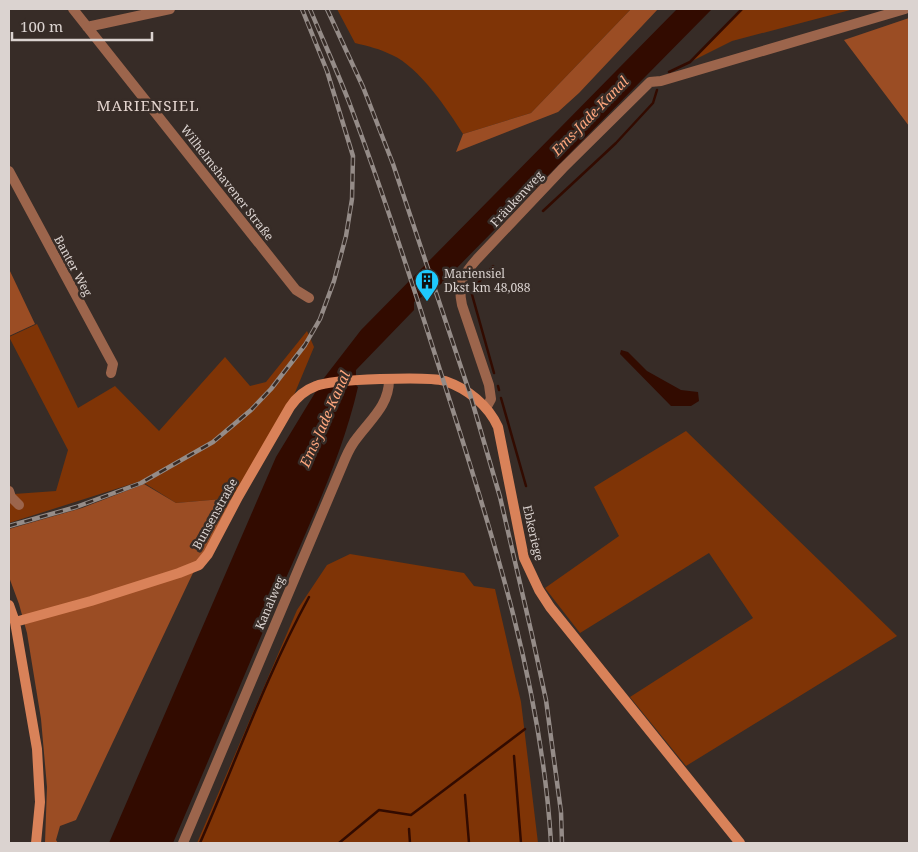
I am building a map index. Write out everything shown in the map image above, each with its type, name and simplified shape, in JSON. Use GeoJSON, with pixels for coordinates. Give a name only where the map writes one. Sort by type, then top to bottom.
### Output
{"type":"FeatureCollection","features":[{"type":"Feature","properties":{"kind":"street","name":"Wilhelmshavener Straße"},"geometry":{"type":"LineString","coordinates":[[73,9],[296,290],[310,298]]}},
{"type":"Feature","properties":{"kind":"street"},"geometry":{"type":"LineString","coordinates":[[88,27],[170,9]]}},
{"type":"Feature","properties":{"kind":"street","name":"Fräukenweg"},"geometry":{"type":"LineString","coordinates":[[486,408],[491,398],[489,385],[462,305],[459,292],[460,282],[477,259],[543,189],[650,82],[661,81],[905,9]]}},
{"type":"Feature","properties":{"kind":"street","name":"Banter Weg"},"geometry":{"type":"LineString","coordinates":[[9,171],[113,364],[111,373]]}},
{"type":"Feature","properties":{"kind":"street","name":"Ebkeriege"},"geometry":{"type":"LineString","coordinates":[[308,390],[324,383],[425,379],[444,381],[470,394],[486,408],[498,427],[524,558],[539,590],[556,614],[740,843]]}},
{"type":"Feature","properties":{"kind":"street","name":"Kanalweg"},"geometry":{"type":"LineString","coordinates":[[183,843],[345,458],[355,439],[380,410],[388,393],[389,380]]}},
{"type":"Feature","properties":{"kind":"street","name":"Bunsenstraße"},"geometry":{"type":"LineString","coordinates":[[12,622],[91,601],[180,573],[199,565],[208,554],[238,497],[290,407],[300,395],[308,390]]}},
{"type":"Feature","properties":{"kind":"street"},"geometry":{"type":"LineString","coordinates":[[9,492],[11,497],[19,504]]}},
{"type":"Feature","properties":{"kind":"street"},"geometry":{"type":"LineString","coordinates":[[9,605],[37,749],[40,802],[36,843]]}},
{"type":"Feature","properties":{"kind":"shaded area"},"geometry":{"type":"Polygon","coordinates":[[[337,9],[631,9],[531,113],[463,134],[432,90],[412,69],[387,53],[355,43],[337,9]]]}},
{"type":"Feature","properties":{"kind":"shaded area"},"geometry":{"type":"Polygon","coordinates":[[[631,9],[658,9],[579,93],[558,112],[456,152],[463,134],[531,113],[631,9]]]}},
{"type":"Feature","properties":{"kind":"shaded area"},"geometry":{"type":"Polygon","coordinates":[[[742,9],[854,9],[732,41],[690,62],[742,9]]]}},
{"type":"Feature","properties":{"kind":"shaded area"},"geometry":{"type":"Polygon","coordinates":[[[909,18],[909,126],[844,40],[909,18]]]}},
{"type":"Feature","properties":{"kind":"shaded area"},"geometry":{"type":"Polygon","coordinates":[[[9,269],[35,324],[9,336],[9,269]]]}},
{"type":"Feature","properties":{"kind":"shaded area"},"geometry":{"type":"Polygon","coordinates":[[[37,324],[78,408],[115,386],[159,431],[225,357],[250,386],[266,382],[307,331],[314,347],[294,395],[234,498],[176,503],[141,481],[9,523],[9,483],[14,494],[56,491],[68,450],[9,337],[37,324]]]}},
{"type":"Feature","properties":{"kind":"shaded area"},"geometry":{"type":"Polygon","coordinates":[[[686,431],[897,636],[686,766],[630,697],[753,618],[709,553],[580,633],[545,588],[619,536],[594,487],[686,431]]]}},
{"type":"Feature","properties":{"kind":"shaded area"},"geometry":{"type":"Polygon","coordinates":[[[144,484],[176,503],[234,498],[192,575],[76,820],[60,826],[56,840],[58,843],[45,843],[47,787],[41,719],[27,633],[9,577],[9,529],[82,508],[144,484]]]}},
{"type":"Feature","properties":{"kind":"shaded area"},"geometry":{"type":"Polygon","coordinates":[[[350,554],[464,573],[474,586],[495,589],[521,702],[538,843],[197,843],[297,610],[327,565],[350,554]]]}},
{"type":"Feature","properties":{"kind":"water","name":"Ems-Jade-Kanal"},"geometry":{"type":"Polygon","coordinates":[[[677,9],[712,9],[441,284],[414,302],[414,310],[356,370],[356,385],[358,387],[336,460],[173,843],[109,843],[276,457],[324,378],[361,330],[677,9]]]}},
{"type":"Feature","properties":{"kind":"water"},"geometry":{"type":"Polygon","coordinates":[[[621,350],[628,352],[647,371],[681,390],[698,392],[699,401],[691,406],[671,406],[620,354],[621,350]]]}},
{"type":"Feature","properties":{"kind":"waterway"},"geometry":{"type":"LineString","coordinates":[[669,72],[690,62],[742,9]]}},
{"type":"Feature","properties":{"kind":"waterway"},"geometry":{"type":"LineString","coordinates":[[543,211],[616,143],[653,103],[657,90]]}},
{"type":"Feature","properties":{"kind":"waterway"},"geometry":{"type":"LineString","coordinates":[[493,266],[471,291],[494,373]]}},
{"type":"Feature","properties":{"kind":"waterway"},"geometry":{"type":"LineString","coordinates":[[498,386],[499,390]]}},
{"type":"Feature","properties":{"kind":"waterway"},"geometry":{"type":"LineString","coordinates":[[501,398],[526,486]]}},
{"type":"Feature","properties":{"kind":"waterway"},"geometry":{"type":"LineString","coordinates":[[200,843],[265,688],[309,597]]}},
{"type":"Feature","properties":{"kind":"waterway"},"geometry":{"type":"LineString","coordinates":[[339,843],[379,810],[411,815],[525,729]]}},
{"type":"Feature","properties":{"kind":"waterway"},"geometry":{"type":"LineString","coordinates":[[514,756],[521,843]]}},
{"type":"Feature","properties":{"kind":"waterway"},"geometry":{"type":"LineString","coordinates":[[465,795],[469,843]]}},
{"type":"Feature","properties":{"kind":"waterway"},"geometry":{"type":"LineString","coordinates":[[409,829],[410,843]]}},
{"type":"Feature","properties":{"kind":"railway"},"geometry":{"type":"LineString","coordinates":[[9,526],[76,507],[141,483],[213,442],[251,410],[271,389],[305,345],[320,319],[334,281],[346,236],[352,199],[353,156],[327,71],[302,9]]}},
{"type":"Feature","properties":{"kind":"railway"},"geometry":{"type":"LineString","coordinates":[[310,9],[349,102],[388,210],[482,503],[527,672],[538,729],[551,843]]}},
{"type":"Feature","properties":{"kind":"railway"},"geometry":{"type":"LineString","coordinates":[[327,9],[363,87],[393,164],[470,394],[500,497],[546,700],[561,812],[562,843]]}},
{"type":"Feature","properties":{"kind":"place","name":"Mariensiel Dkst km 48,088"},"geometry":{"type":"Point","coordinates":[427,302]}},
{"type":"Feature","properties":{"kind":"district","name":"MARIENSIEL"},"geometry":{"type":"Point","coordinates":[148,106]}}]}
